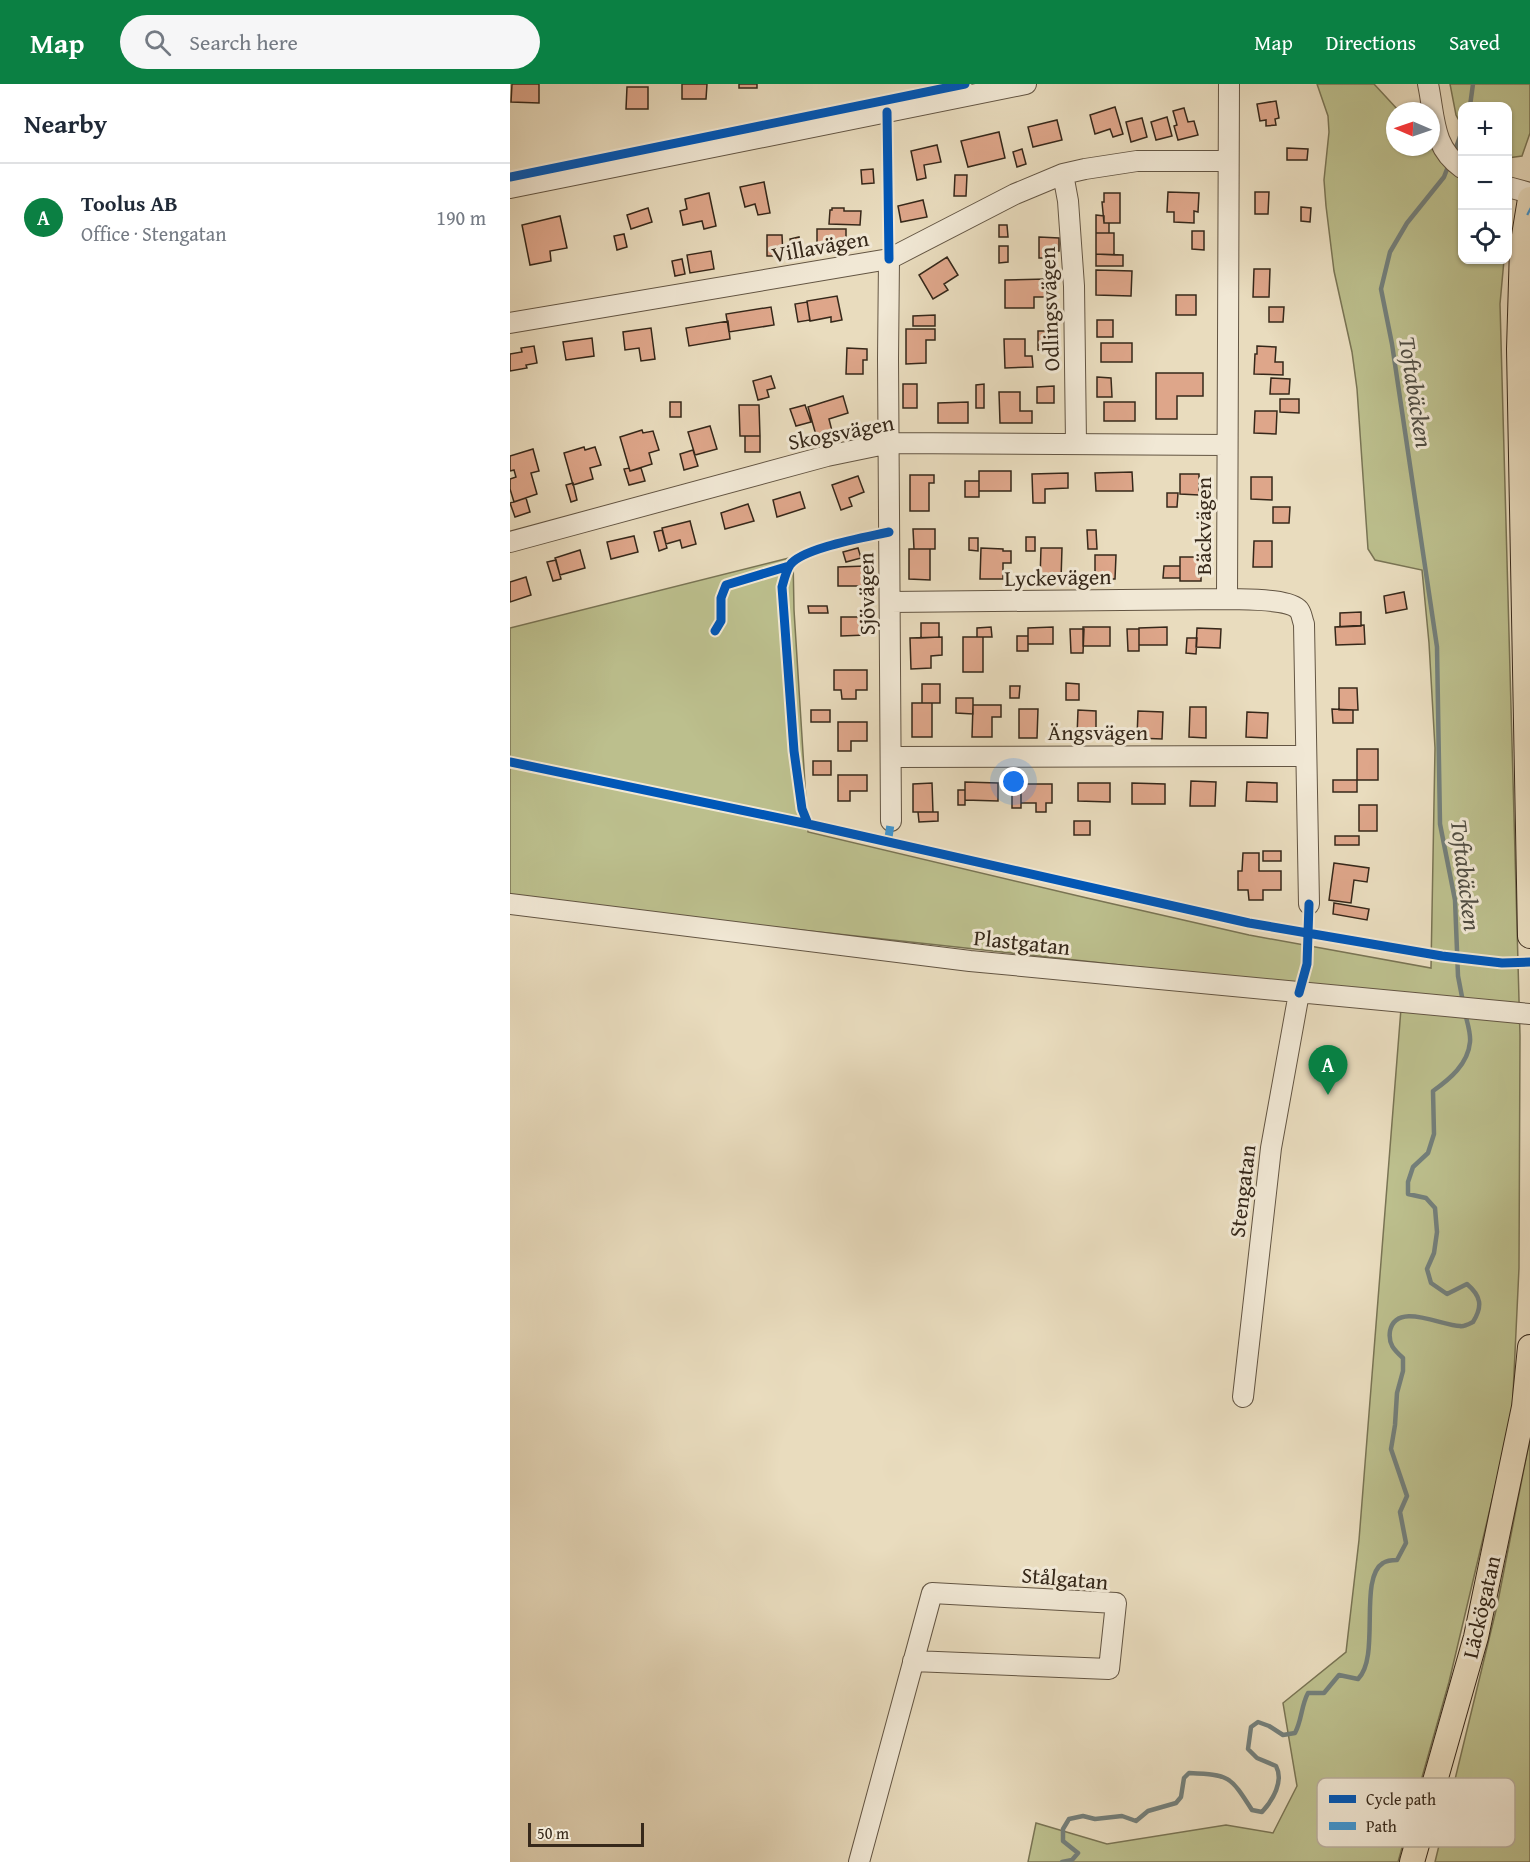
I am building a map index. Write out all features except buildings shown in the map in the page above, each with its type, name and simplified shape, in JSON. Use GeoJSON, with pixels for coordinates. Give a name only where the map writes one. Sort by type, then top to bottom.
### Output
{"type":"FeatureCollection","features":[{"type":"Feature","properties":{"kind":"main road"},"geometry":{"type":"LineString","coordinates":[[1530,199],[1522,248],[1519,349],[1530,936]]}},
{"type":"Feature","properties":{"kind":"main road","name":"Läckögatan"},"geometry":{"type":"LineString","coordinates":[[1436,1778],[1476,1637],[1524,1407],[1530,1347]]}},
{"type":"Feature","properties":{"kind":"main road","name":"Läckögatan"},"geometry":{"type":"LineString","coordinates":[[1412,1862],[1416,1847]]}},
{"type":"Feature","properties":{"kind":"street"},"geometry":{"type":"LineString","coordinates":[[510,188],[1026,84]]}},
{"type":"Feature","properties":{"kind":"street","name":"Bäckvägen"},"geometry":{"type":"LineString","coordinates":[[1229,84],[1227,599],[1292,604],[1298,609],[1304,624],[1309,904]]}},
{"type":"Feature","properties":{"kind":"street"},"geometry":{"type":"LineString","coordinates":[[1428,84],[1438,138],[1445,153],[1458,164]]}},
{"type":"Feature","properties":{"kind":"street","name":"Villavägen"},"geometry":{"type":"LineString","coordinates":[[510,323],[889,259],[993,204],[1063,174],[1137,161],[1228,160]]}},
{"type":"Feature","properties":{"kind":"street","name":"Odlingsvägen"},"geometry":{"type":"LineString","coordinates":[[1063,174],[1068,201],[1073,267],[1076,443]]}},
{"type":"Feature","properties":{"kind":"street"},"geometry":{"type":"LineString","coordinates":[[1512,188],[1530,193]]}},
{"type":"Feature","properties":{"kind":"street","name":"Sjövägen"},"geometry":{"type":"LineString","coordinates":[[889,259],[891,821]]}},
{"type":"Feature","properties":{"kind":"street","name":"Skogsvägen"},"geometry":{"type":"LineString","coordinates":[[510,542],[816,459],[890,443],[1227,445]]}},
{"type":"Feature","properties":{"kind":"street","name":"Lyckevägen"},"geometry":{"type":"LineString","coordinates":[[890,602],[1227,599]]}},
{"type":"Feature","properties":{"kind":"street","name":"Ängsvägen"},"geometry":{"type":"LineString","coordinates":[[891,757],[1305,756]]}},
{"type":"Feature","properties":{"kind":"street","name":"Plastgatan"},"geometry":{"type":"LineString","coordinates":[[510,904],[970,961],[1530,1014]]}},
{"type":"Feature","properties":{"kind":"street","name":"Stengatan"},"geometry":{"type":"LineString","coordinates":[[1243,1397],[1271,1148],[1299,993]]}},
{"type":"Feature","properties":{"kind":"street","name":"Stålgatan"},"geometry":{"type":"LineString","coordinates":[[858,1862],[913,1662],[932,1593],[1116,1603],[1109,1669],[913,1662]]}},
{"type":"Feature","properties":{"kind":"green space"},"geometry":{"type":"Polygon","coordinates":[[[1317,84],[1374,84],[1391,102],[1386,102],[1386,156],[1440,155],[1458,174],[1458,264],[1504,264],[1500,304],[1520,1036],[1519,1268],[1512,1416],[1449,1682],[1422,1778],[1317,1778],[1317,1847],[1402,1847],[1398,1862],[1028,1862],[1036,1823],[1107,1844],[1226,1825],[1273,1833],[1297,1786],[1283,1703],[1346,1652],[1359,1540],[1402,996],[510,898],[510,628],[793,557],[794,610],[808,832],[1249,935],[1431,968],[1435,748],[1422,570],[1375,560],[1368,549],[1357,389],[1352,352],[1334,271],[1326,206],[1324,180],[1329,132],[1328,116],[1317,84]]]}},
{"type":"Feature","properties":{"kind":"green space"},"geometry":{"type":"Polygon","coordinates":[[[1450,84],[1530,84],[1530,133],[1522,156],[1512,157],[1512,102],[1458,102],[1458,119],[1450,84]]]}},
{"type":"Feature","properties":{"kind":"green space"},"geometry":{"type":"Polygon","coordinates":[[[1530,1438],[1530,1862],[1435,1862],[1439,1847],[1515,1847],[1515,1778],[1455,1778],[1497,1606],[1530,1438]]]}},
{"type":"Feature","properties":{"kind":"waterway","name":"Toftabäcken"},"geometry":{"type":"LineString","coordinates":[[1471,102],[1473,84]]}},
{"type":"Feature","properties":{"kind":"waterway","name":"Toftabäcken"},"geometry":{"type":"LineString","coordinates":[[1454,153],[1458,142]]}},
{"type":"Feature","properties":{"kind":"waterway","name":"Toftabäcken"},"geometry":{"type":"LineString","coordinates":[[1449,164],[1444,177],[1407,223],[1390,252],[1381,289],[1392,344],[1437,647],[1440,824],[1455,900],[1458,976],[1463,1002]]}},
{"type":"Feature","properties":{"kind":"waterway","name":"Toftabäcken"},"geometry":{"type":"LineString","coordinates":[[1062,1862],[1072,1860],[1078,1853],[1063,1841],[1063,1829],[1069,1819],[1083,1816],[1095,1819],[1122,1816],[1136,1821],[1148,1811],[1176,1803],[1181,1797],[1184,1778],[1189,1773],[1221,1776],[1227,1779],[1233,1783],[1252,1810],[1262,1812],[1270,1802],[1279,1778],[1276,1766],[1257,1758],[1248,1749],[1251,1727],[1258,1722],[1283,1735],[1295,1733],[1308,1693],[1324,1693],[1339,1675],[1358,1679],[1365,1668],[1368,1654],[1370,1600],[1376,1571],[1384,1562],[1397,1560],[1406,1543],[1400,1512],[1407,1496],[1391,1449],[1403,1358],[1392,1346],[1390,1331],[1394,1322],[1410,1316],[1465,1326],[1473,1322],[1479,1306],[1478,1297],[1467,1284],[1447,1294],[1431,1283],[1427,1269],[1434,1253],[1437,1232],[1435,1208],[1426,1198],[1408,1194],[1408,1182],[1413,1167],[1428,1153],[1434,1134],[1433,1091],[1457,1070],[1469,1050],[1470,1035],[1465,1013]]}},
{"type":"Feature","properties":{"kind":"marked path"},"geometry":{"type":"LineString","coordinates":[[888,841],[891,821]]}},
{"type":"Feature","properties":{"kind":"cycle path"},"geometry":{"type":"LineString","coordinates":[[510,177],[965,84]]}},
{"type":"Feature","properties":{"kind":"cycle path"},"geometry":{"type":"LineString","coordinates":[[887,112],[889,259]]}},
{"type":"Feature","properties":{"kind":"cycle path"},"geometry":{"type":"LineString","coordinates":[[808,824],[802,809],[794,751],[782,587],[790,565],[807,553],[889,532]]}},
{"type":"Feature","properties":{"kind":"cycle path"},"geometry":{"type":"LineString","coordinates":[[715,631],[721,621],[721,598],[726,585],[789,566]]}},
{"type":"Feature","properties":{"kind":"cycle path"},"geometry":{"type":"LineString","coordinates":[[510,762],[808,824],[1249,923],[1442,956],[1502,963],[1530,962]]}},
{"type":"Feature","properties":{"kind":"cycle path"},"geometry":{"type":"LineString","coordinates":[[1299,993],[1307,964],[1309,904]]}},
{"type":"Feature","properties":{"kind":"place","name":"Toolus AB"},"geometry":{"type":"Point","coordinates":[1328,1095]}}]}
